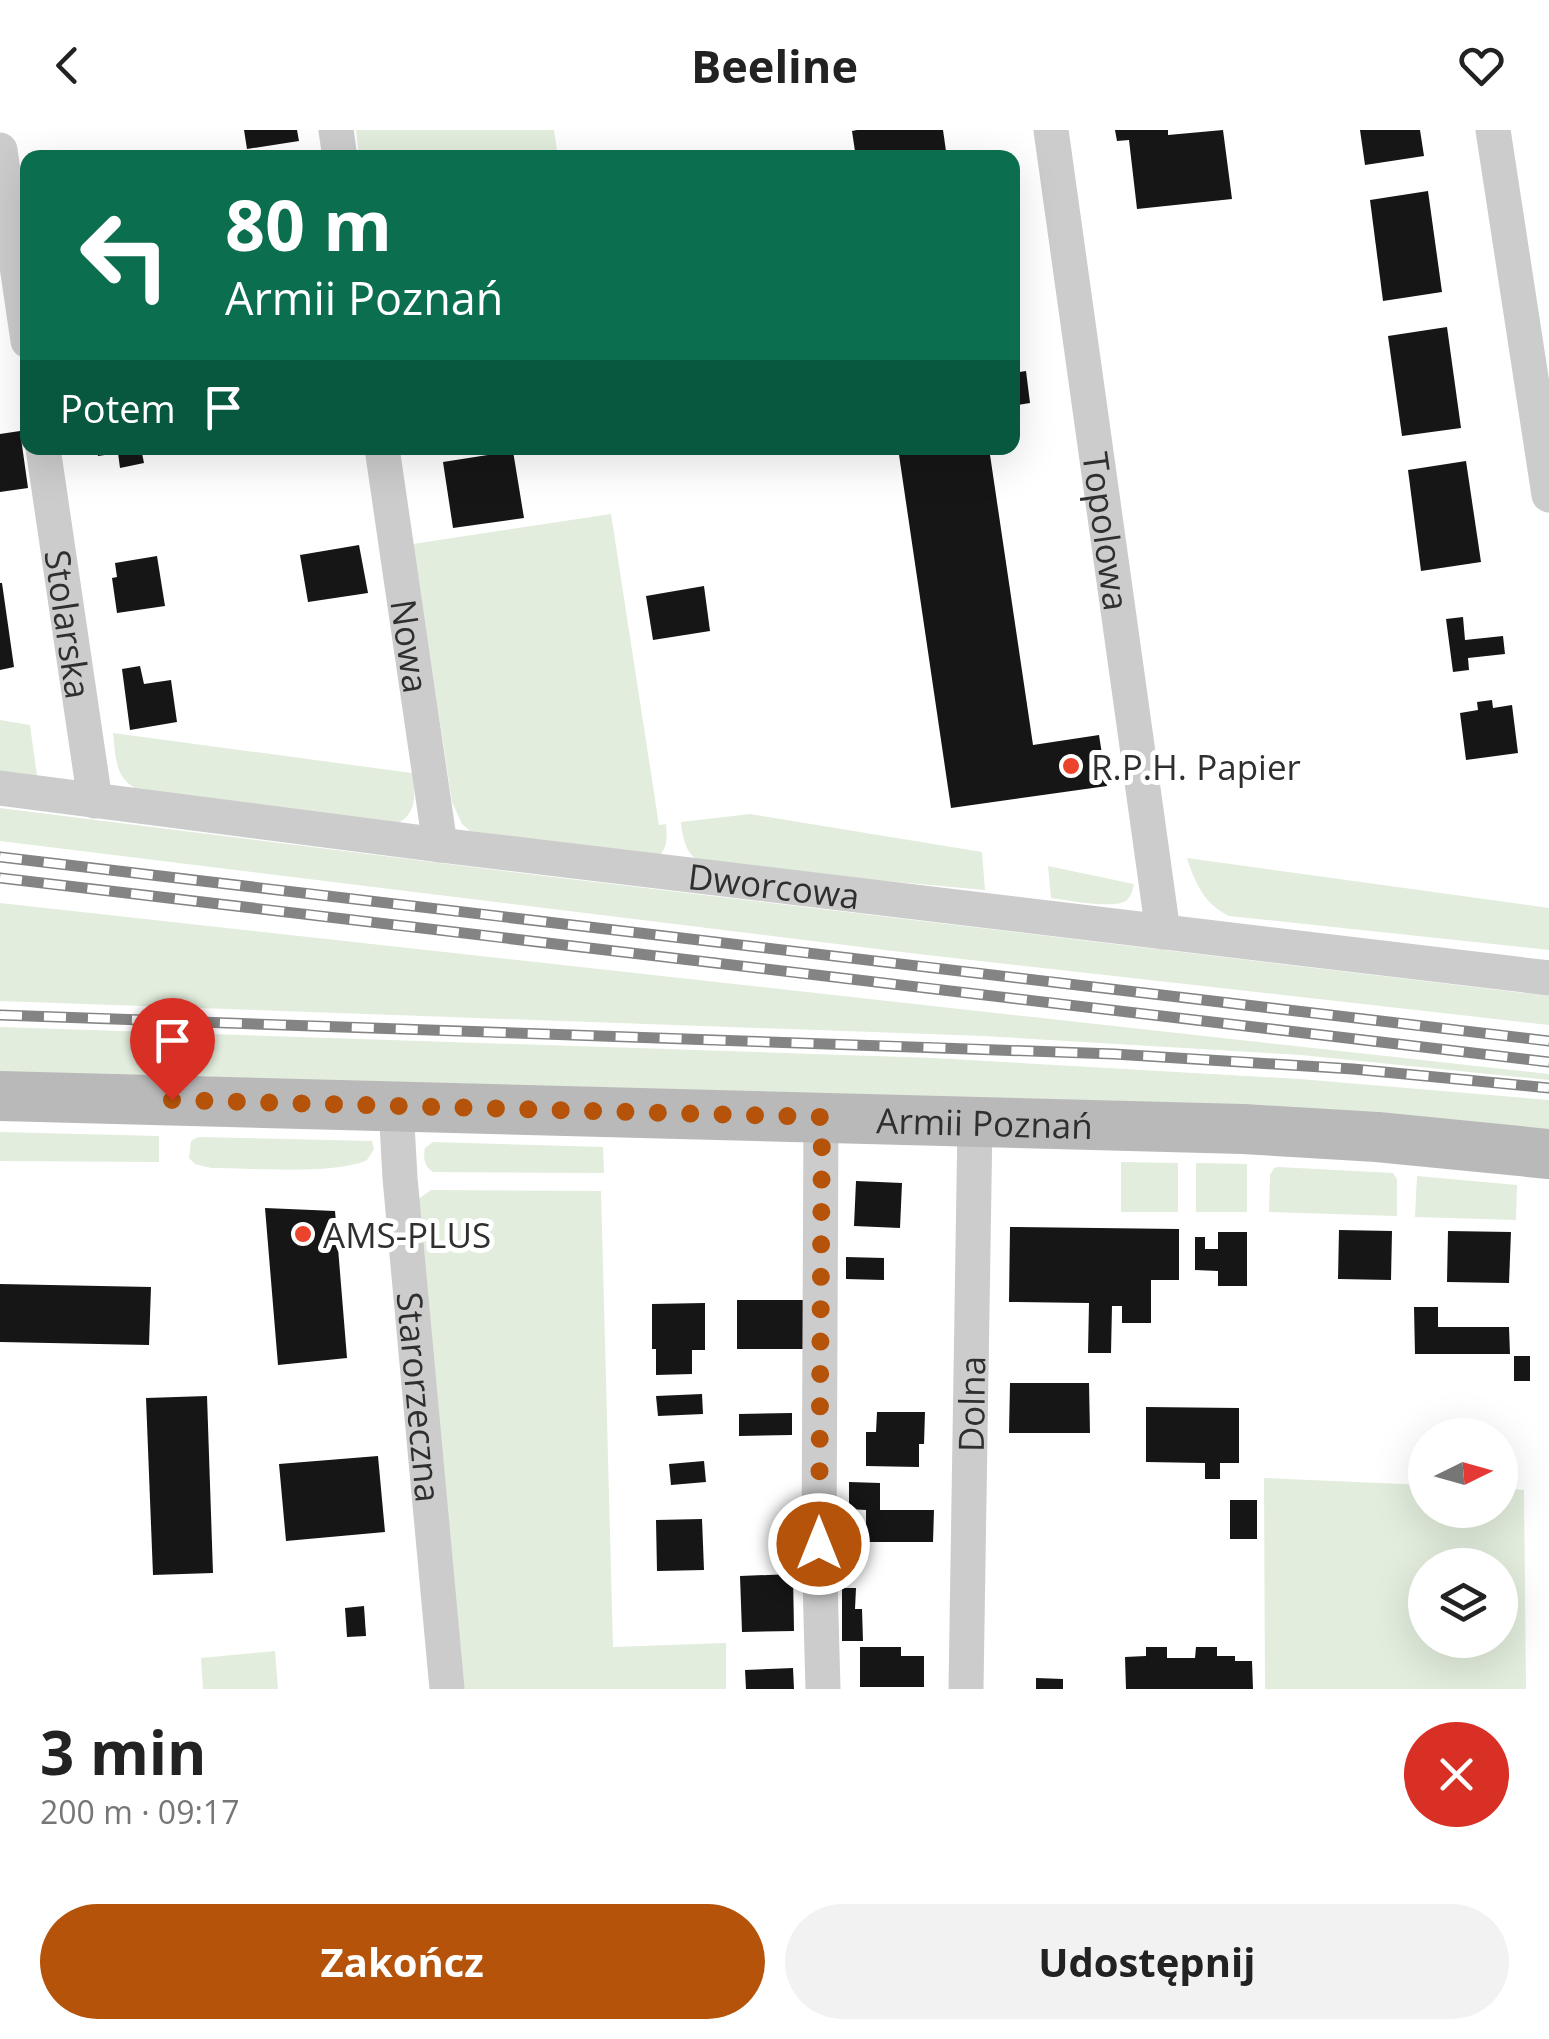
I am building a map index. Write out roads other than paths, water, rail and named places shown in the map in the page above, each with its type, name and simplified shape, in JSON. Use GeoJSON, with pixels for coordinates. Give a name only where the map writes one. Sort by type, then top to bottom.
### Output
{"type":"FeatureCollection","features":[{"type":"Feature","properties":{"kind":"main road","name":"Armii Poznań"},"geometry":{"type":"LineString","coordinates":[[0,1096],[1243,1129],[1549,1154]]}},
{"type":"Feature","properties":{"kind":"street","name":"Topolowa"},"geometry":{"type":"LineString","coordinates":[[1051,130],[1163,932]]}},
{"type":"Feature","properties":{"kind":"street"},"geometry":{"type":"LineString","coordinates":[[1493,130],[1549,495]]}},
{"type":"Feature","properties":{"kind":"street"},"geometry":{"type":"LineString","coordinates":[[0,150],[20,286]]}},
{"type":"Feature","properties":{"kind":"street","name":"Stolarska"},"geometry":{"type":"LineString","coordinates":[[44,455],[95,801]]}},
{"type":"Feature","properties":{"kind":"street","name":"Nowa"},"geometry":{"type":"LineString","coordinates":[[383,455],[440,844]]}},
{"type":"Feature","properties":{"kind":"street","name":"Dworcowa"},"geometry":{"type":"LineString","coordinates":[[0,788],[1549,978]]}},
{"type":"Feature","properties":{"kind":"street","name":"Starorzeczna"},"geometry":{"type":"LineString","coordinates":[[396,1106],[447,1689]]}},
{"type":"Feature","properties":{"kind":"street"},"geometry":{"type":"LineString","coordinates":[[822,1117],[819,1544],[824,1689]]}},
{"type":"Feature","properties":{"kind":"street","name":"Dolna"},"geometry":{"type":"LineString","coordinates":[[966,1689],[975,1121]]}},
{"type":"Feature","properties":{"kind":"railway"},"geometry":{"type":"LineString","coordinates":[[0,857],[1549,1041]]}},
{"type":"Feature","properties":{"kind":"railway"},"geometry":{"type":"LineString","coordinates":[[0,878],[1549,1062]]}},
{"type":"Feature","properties":{"kind":"railway"},"geometry":{"type":"LineString","coordinates":[[0,1015],[1114,1054],[1353,1069],[1549,1088]]}},
{"type":"Feature","properties":{"kind":"place","name":"R.P.H. Papier"},"geometry":{"type":"Point","coordinates":[1071,766]}},
{"type":"Feature","properties":{"kind":"place","name":"AMS-PLUS"},"geometry":{"type":"Point","coordinates":[303,1234]}}]}
